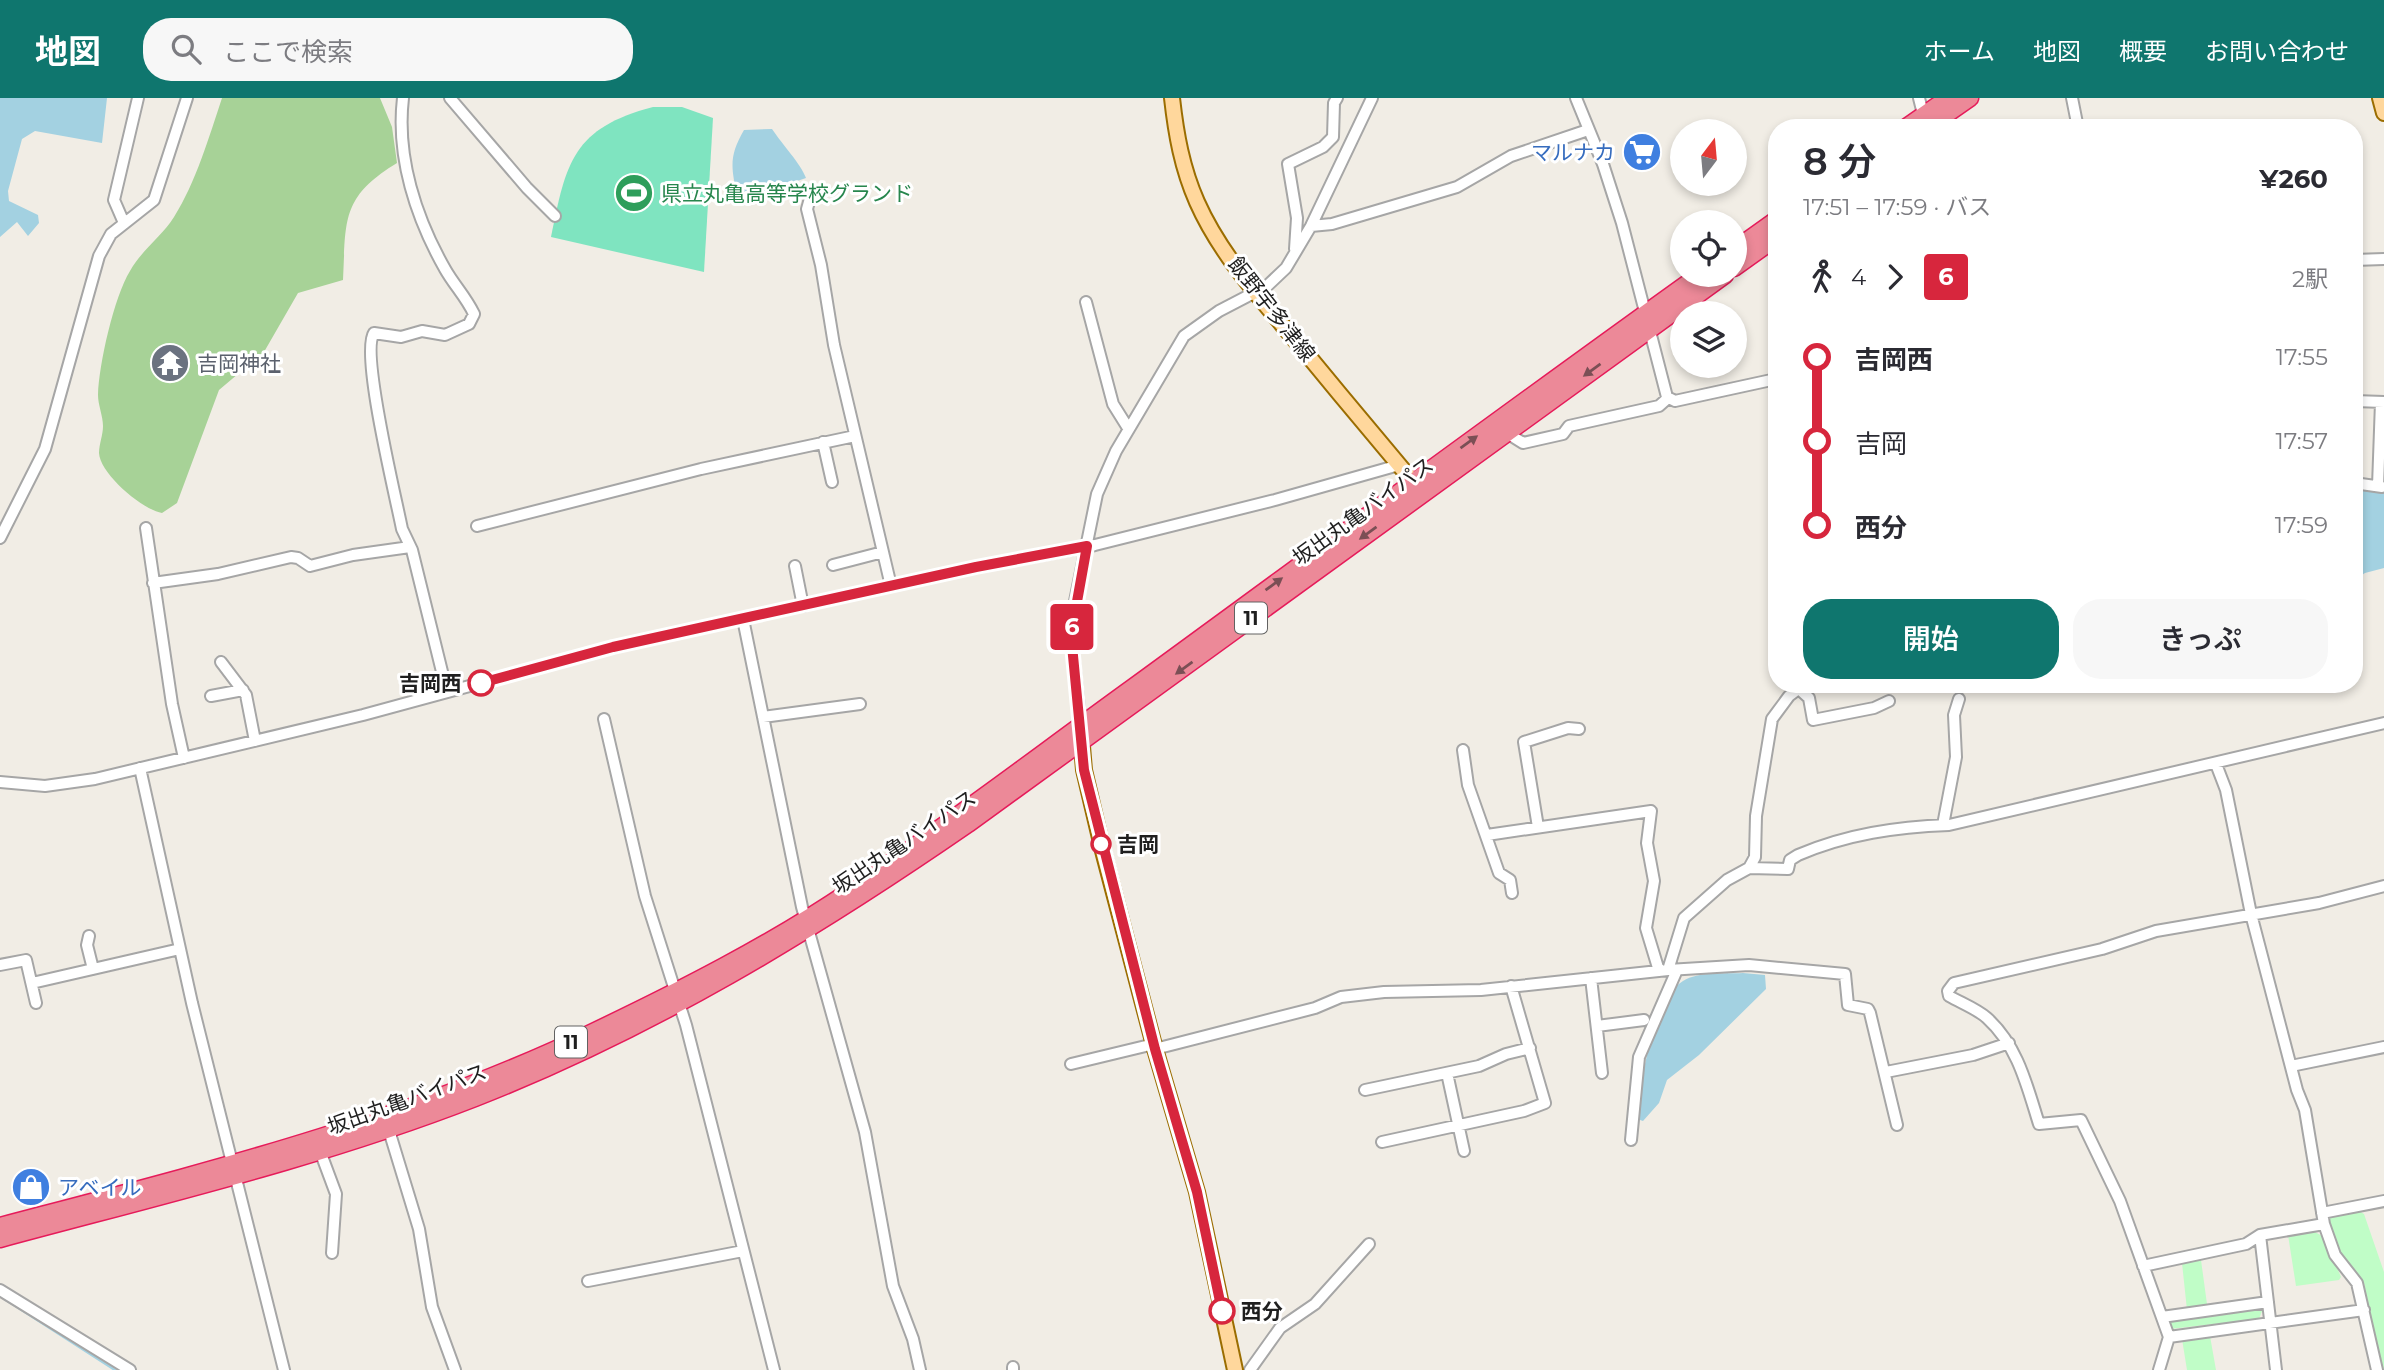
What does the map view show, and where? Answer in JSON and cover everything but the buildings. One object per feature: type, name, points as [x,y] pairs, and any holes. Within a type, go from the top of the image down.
[{"type":"highway","points":[[1929,119],[1948,98]]},
{"type":"highway","points":[[1932,119],[1970,98]]},
{"type":"highway","points":[[1747,241],[1768,226]]},
{"type":"highway","points":[[1747,259],[1768,244]]},
{"type":"highway","name":"坂出丸亀バイパス","points":[[1419,488],[1507,433],[1685,287]]},
{"type":"highway","name":"坂出丸亀バイパス","points":[[0,1239],[235,1170],[389,1118],[511,1070],[677,997],[806,924],[968,824],[1645,322],[1705,287]]},
{"type":"highway","name":"坂出丸亀バイパス","points":[[806,924],[1081,726],[1208,648]]},
{"type":"highway","name":"坂出丸亀バイパス","points":[[0,1226],[320,1151],[389,1118]]},
{"type":"main road","name":"飯野宇多津線","points":[[1172,98],[1176,136],[1197,201],[1223,247],[1419,488]]},
{"type":"main road","points":[[2379,98],[2384,113]]},
{"type":"main road","points":[[1081,726],[1080,743],[1102,851],[1154,1046],[1197,1192],[1236,1370]]},
{"type":"street","points":[[124,223],[114,200],[138,98]]},
{"type":"street","points":[[0,538],[45,449],[99,256],[111,234],[154,200],[187,98]]},
{"type":"street","points":[[403,98],[403,154],[420,219],[434,250],[465,295],[474,314],[469,324],[457,332],[433,335],[422,331],[401,337],[374,333],[369,342],[375,393],[400,515],[411,547],[447,692]]},
{"type":"street","points":[[450,98],[509,169],[555,216]]},
{"type":"street","points":[[1295,252],[1297,218],[1288,164],[1323,147],[1333,137],[1334,103],[1337,98]]},
{"type":"street","points":[[1081,726],[1071,635],[1097,494],[1128,428],[1184,336],[1219,311],[1257,292],[1286,268],[1311,226],[1372,98]]},
{"type":"street","points":[[1576,98],[1622,223],[1663,391],[1668,398],[1675,401],[1768,381]]},
{"type":"street","points":[[1920,98],[1924,119]]},
{"type":"street","points":[[2072,98],[2076,119]]},
{"type":"street","points":[[1311,226],[1332,224],[1457,187],[1511,156],[1588,130]]},
{"type":"street","points":[[812,191],[807,209],[855,436],[891,586]]},
{"type":"street","points":[[2363,260],[2384,259]]},
{"type":"street","points":[[1086,302],[1113,404],[1128,428]]},
{"type":"street","points":[[1507,433],[1523,443],[1563,434],[1569,426],[1659,406],[1668,398]]},
{"type":"street","points":[[2363,401],[2383,402],[2381,487],[2363,485]]},
{"type":"street","points":[[477,526],[701,469],[855,436]]},
{"type":"street","points":[[823,442],[832,482]]},
{"type":"street","points":[[0,782],[45,786],[140,768],[447,692],[613,647],[1087,546],[1275,500],[1399,465]]},
{"type":"street","points":[[146,528],[184,758]]},
{"type":"street","points":[[153,583],[218,574],[291,557],[310,566],[353,555],[411,547]]},
{"type":"street","points":[[834,565],[883,552]]},
{"type":"street","points":[[795,566],[803,606]]},
{"type":"street","points":[[743,620],[806,924],[865,1132],[893,1286],[913,1339],[920,1370]]},
{"type":"street","points":[[221,662],[243,690],[252,717],[255,740]]},
{"type":"street","points":[[211,696],[243,690]]},
{"type":"street","points":[[1749,867],[1757,848],[1756,816],[1772,719],[1782,704],[1795,693]]},
{"type":"street","points":[[1806,693],[1812,720],[1874,708],[1889,701]]},
{"type":"street","points":[[1943,825],[1956,757],[1954,715],[1959,699]]},
{"type":"street","points":[[763,717],[860,704]]},
{"type":"street","points":[[604,719],[645,895],[677,997],[774,1370]]},
{"type":"street","points":[[1630,1140],[1639,1057],[1684,918],[1727,880],[1749,867],[1788,869],[1790,860],[1821,845],[1894,827],[1943,825],[2384,723]]},
{"type":"street","points":[[1538,827],[1524,742],[1569,728],[1579,729]]},
{"type":"street","points":[[1463,750],[1468,785],[1488,835],[1499,873],[1510,880],[1513,893]]},
{"type":"street","points":[[2216,764],[2226,790],[2251,914],[2305,1110],[2323,1218],[2335,1255],[2357,1283],[2377,1370]]},
{"type":"street","points":[[140,768],[180,949],[284,1370]]},
{"type":"street","points":[[1488,835],[1651,811],[1647,843],[1654,881],[1646,928],[1668,970]]},
{"type":"street","points":[[2159,1370],[2169,1337],[2120,1200],[2081,1120],[2039,1124],[2023,1071],[2009,1043],[1986,1017],[1949,996],[1950,986],[2018,966],[2102,949],[2156,932],[2319,903],[2384,887]]},
{"type":"street","points":[[89,936],[87,945],[93,970]]},
{"type":"street","points":[[32,984],[180,949]]},
{"type":"street","points":[[0,965],[26,960],[36,1003]]},
{"type":"street","points":[[1071,1064],[1315,1008],[1341,997],[1384,992],[1511,986],[1668,970],[1749,965],[1845,974],[1848,1005],[1868,1009],[1870,1013],[1896,1125]]},
{"type":"street","points":[[1591,978],[1602,1073]]},
{"type":"street","points":[[1382,1142],[1524,1111],[1545,1102],[1511,986]]},
{"type":"street","points":[[1597,1026],[1644,1020]]},
{"type":"street","points":[[1885,1072],[1973,1055],[2009,1043]]},
{"type":"street","points":[[2291,1066],[2384,1047]]},
{"type":"street","points":[[1365,1090],[1479,1066],[1506,1054],[1530,1048]]},
{"type":"street","points":[[1447,1073],[1464,1151]]},
{"type":"street","points":[[389,1118],[391,1137],[419,1229],[432,1307],[455,1370]]},
{"type":"street","points":[[320,1151],[336,1194],[331,1253]]},
{"type":"street","points":[[2143,1266],[2246,1244],[2260,1235],[2384,1201]]},
{"type":"street","points":[[2260,1235],[2276,1370]]},
{"type":"street","points":[[1250,1370],[1280,1328],[1315,1304],[1369,1244]]},
{"type":"street","points":[[589,1281],[743,1251]]},
{"type":"street","points":[[0,1290],[130,1370]]},
{"type":"street","points":[[2162,1317],[2268,1302]]},
{"type":"street","points":[[2169,1337],[2364,1310]]},
{"type":"green space","points":[[222,98],[380,98],[392,127],[397,163],[365,187],[350,212],[343,280],[298,293],[264,352],[219,390],[177,503],[162,513],[144,505],[124,490],[101,461],[99,453],[103,426],[98,395],[101,366],[108,331],[124,283],[135,264],[169,224],[182,203]]},
{"type":"green space","name":"県立丸亀高等学校グランド","points":[[653,107],[682,107],[713,118],[704,272],[551,237],[562,188],[578,152],[605,126]]},
{"type":"green space","points":[[2359,1211],[2364,1214],[2384,1272],[2384,1370],[2381,1370],[2364,1283],[2344,1261],[2328,1223],[2331,1216]]},
{"type":"green space","points":[[2315,1232],[2324,1237],[2341,1277],[2339,1280],[2296,1286],[2288,1235]]},
{"type":"green space","points":[[2198,1257],[2201,1260],[2207,1304],[2205,1308],[2187,1310],[2182,1263]]},
{"type":"green space","points":[[2257,1307],[2262,1311],[2259,1319],[2170,1329],[2169,1321]]},
{"type":"green space","points":[[2210,1336],[2216,1370],[2187,1370],[2182,1339]]},
{"type":"water","points":[[0,98],[107,98],[102,143],[35,131],[22,139],[8,191],[9,201],[38,215],[39,223],[28,236],[17,222],[0,237]]},
{"type":"water","points":[[772,129],[806,178],[762,193],[737,195],[733,162],[739,139],[744,130]]},
{"type":"water","points":[[2363,490],[2384,492],[2384,568],[2363,574]]},
{"type":"water","points":[[1743,973],[1765,975],[1766,989],[1699,1055],[1667,1080],[1659,1103],[1643,1121],[1637,1119],[1650,1044],[1664,1005],[1673,990],[1683,981],[1696,976]]},
{"type":"waterway","points":[[0,1296],[115,1370]]},
{"type":"bus line","name":"6","points":[[481,683],[613,647],[976,567],[1087,546],[1073,611],[1071,635],[1084,770],[1102,851],[1155,1049],[1197,1192],[1222,1311]]},
{"type":"place","name":"マルナカ","points":[[1642,152]]},
{"type":"place","name":"県立丸亀高等学校グランド","points":[[634,193]]},
{"type":"place","name":"吉岡神社","points":[[170,363]]},
{"type":"place","name":"吉岡西","points":[[481,683]]},
{"type":"place","name":"吉岡","points":[[1101,844]]},
{"type":"place","name":"アベイル","points":[[31,1187]]},
{"type":"place","name":"西分","points":[[1222,1311]]}]
